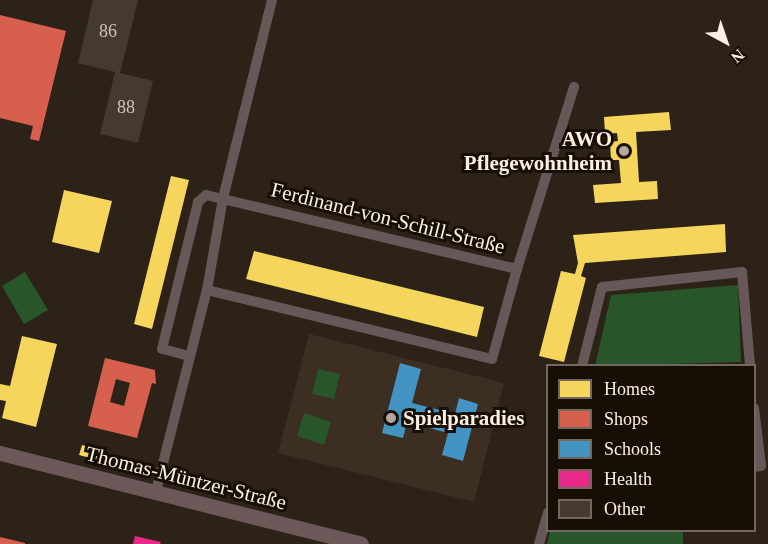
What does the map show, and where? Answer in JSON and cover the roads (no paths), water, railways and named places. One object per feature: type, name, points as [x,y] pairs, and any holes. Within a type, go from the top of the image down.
[{"type":"street","points":[[156,491],[207,290],[223,198],[272,0]]},
{"type":"street","points":[[517,269],[574,87]]},
{"type":"street","name":"Ferdinand-von-Schill-Straße","points":[[189,356],[162,349],[198,202],[206,195],[517,269],[492,359],[207,290]]},
{"type":"street","points":[[582,364],[602,286],[742,272],[750,364]]},
{"type":"street","points":[[756,437],[758,466]]},
{"type":"street","name":"Thomas-Müntzer-Straße","points":[[0,453],[361,544]]},
{"type":"street","points":[[538,544],[546,518]]},
{"type":"place","name":"AWO Pflegewohnheim","points":[[624,151]]},
{"type":"place","name":"Spielparadies","points":[[391,418]]}]
